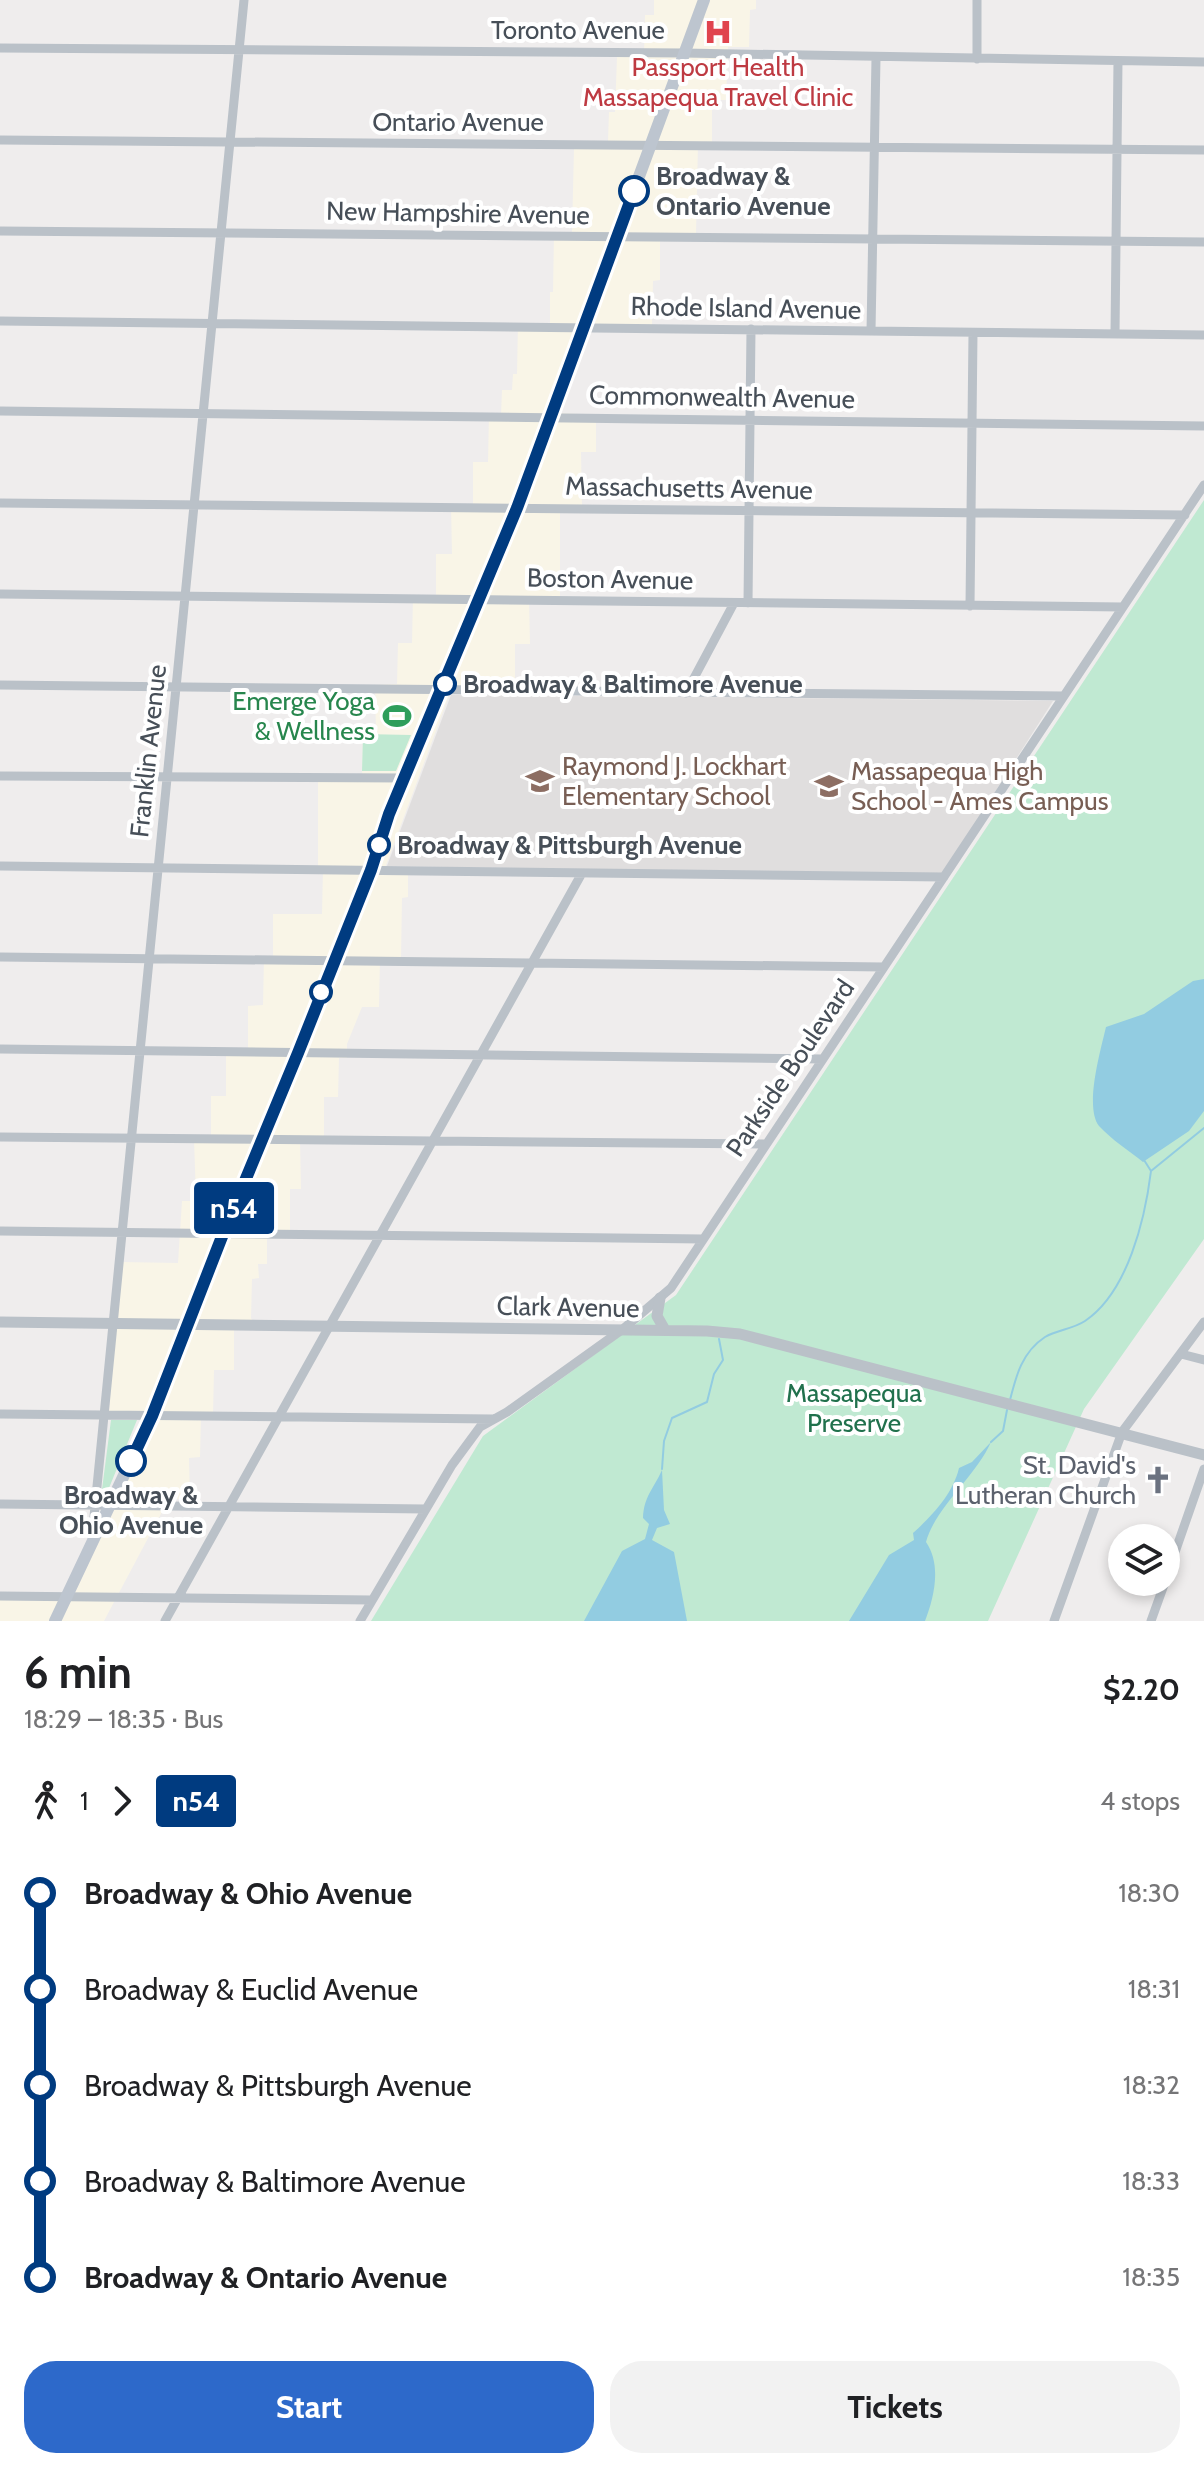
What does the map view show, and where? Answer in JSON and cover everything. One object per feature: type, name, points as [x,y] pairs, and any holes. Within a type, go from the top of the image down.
[{"type":"main road","points":[[55,1621],[152,1416],[371,870],[404,778],[517,508],[704,0]]},
{"type":"street","name":"Franklin Avenue","points":[[90,1549],[244,0]]},
{"type":"street","points":[[977,0],[977,59]]},
{"type":"street","name":"Toronto Avenue","points":[[0,48],[684,53],[1204,62]]},
{"type":"street","points":[[871,331],[876,58]]},
{"type":"street","points":[[1115,334],[1118,61]]},
{"type":"street","name":"Ontario Avenue","points":[[0,140],[1204,150]]},
{"type":"street","name":"New Hampshire Avenue","points":[[0,231],[1204,242]]},
{"type":"street","name":"Rhode Island Avenue","points":[[0,321],[1204,335]]},
{"type":"street","points":[[748,603],[751,329]]},
{"type":"street","points":[[970,606],[973,333]]},
{"type":"street","name":"Commonwealth Avenue","points":[[0,411],[1204,426]]},
{"type":"street","name":"Parkside Boulevard","points":[[360,1621],[426,1509],[480,1427],[496,1419],[623,1329],[671,1288],[1204,485]]},
{"type":"street","name":"Massachusetts Avenue","points":[[0,503],[1185,515]]},
{"type":"street","name":"Boston Avenue","points":[[0,594],[1123,607]]},
{"type":"street","points":[[686,693],[734,603]]},
{"type":"street","points":[[0,685],[1063,696]]},
{"type":"street","points":[[0,776],[404,778]]},
{"type":"street","points":[[0,866],[944,877]]},
{"type":"street","points":[[165,1621],[582,873]]},
{"type":"street","points":[[0,957],[884,967]]},
{"type":"street","points":[[0,1049],[823,1059]]},
{"type":"street","points":[[0,1137],[766,1144]]},
{"type":"street","points":[[0,1231],[703,1239]]},
{"type":"street","points":[[660,1298],[657,1316],[665,1330]]},
{"type":"street","name":"Clark Avenue","points":[[0,1322],[707,1331],[770,1340],[1204,1455]]},
{"type":"street","points":[[1054,1621],[1122,1432],[1204,1322]]},
{"type":"street","points":[[1181,1354],[1204,1360]]},
{"type":"street","points":[[0,1414],[496,1419]]},
{"type":"street","points":[[1180,1537],[1204,1469]]},
{"type":"street","points":[[0,1504],[426,1509]]},
{"type":"street","points":[[0,1596],[372,1600]]},
{"type":"street","points":[[1151,1621],[1160,1596]]},
{"type":"shaded area","points":[[654,0],[756,0],[756,9],[750,10],[749,47],[728,47],[726,100],[712,100],[712,144],[698,144],[696,233],[660,233],[660,280],[653,281],[652,325],[592,324],[559,413],[596,415],[596,452],[581,452],[582,506],[560,507],[560,599],[529,598],[530,644],[515,644],[515,688],[450,693],[385,868],[408,869],[408,897],[402,898],[401,959],[380,959],[379,1007],[362,1007],[347,1044],[347,1058],[339,1058],[338,1097],[324,1097],[324,1136],[300,1140],[301,1189],[290,1189],[290,1231],[267,1231],[267,1264],[258,1264],[259,1278],[252,1279],[251,1318],[254,1323],[234,1323],[234,1370],[214,1370],[213,1415],[201,1415],[200,1457],[189,1458],[190,1499],[163,1499],[163,1510],[104,1621],[0,1621],[0,1600],[71,1601],[158,1414],[109,1412],[120,1262],[178,1263],[182,1201],[196,1197],[194,1140],[211,1140],[211,1096],[226,1096],[226,1056],[248,1055],[248,1006],[263,1005],[264,957],[273,956],[273,914],[322,914],[323,868],[318,868],[318,776],[362,776],[363,734],[376,734],[375,685],[397,684],[398,643],[412,643],[413,596],[436,596],[436,554],[452,554],[451,505],[473,505],[473,462],[488,462],[489,415],[501,415],[502,390],[512,390],[513,374],[517,374],[518,323],[550,323],[554,233],[572,232],[574,148],[608,141],[609,112],[615,112],[617,57],[644,56],[645,15],[654,15]]},
{"type":"shaded area","points":[[451,695],[1053,701],[942,875],[387,866]]},
{"type":"green space","name":"Massapequa Preserve","points":[[1204,500],[1204,1239],[1084,1409],[988,1621],[371,1621],[483,1436],[676,1295]]},
{"type":"green space","points":[[363,734],[411,735],[396,771],[362,771]]},
{"type":"green space","points":[[111,1420],[137,1420],[104,1500],[101,1497]]},
{"type":"water","points":[[1204,979],[1204,1111],[1189,1131],[1143,1162],[1104,1131],[1095,1117],[1093,1092],[1106,1027],[1144,1014],[1193,981]]},
{"type":"water","points":[[991,1442],[938,1517],[926,1542],[935,1571],[925,1621],[849,1621],[889,1555],[914,1540],[913,1533],[947,1496],[959,1468],[972,1462]]},
{"type":"water","points":[[662,1470],[664,1510],[670,1524],[657,1528],[652,1540],[674,1552],[687,1621],[584,1621],[622,1551],[645,1539],[649,1524],[643,1518],[645,1504]]},
{"type":"waterway","points":[[1010,1400],[1025,1357],[1037,1343],[1085,1321],[1113,1292],[1139,1232],[1151,1171],[1204,1128]]},
{"type":"waterway","points":[[1144,1160],[1151,1171]]},
{"type":"waterway","points":[[662,1469],[664,1441],[672,1418],[707,1402],[714,1374],[723,1360],[719,1339]]},
{"type":"waterway","points":[[991,1442],[1003,1431],[1007,1410]]},
{"type":"bus line","name":"n54","points":[[131,1461],[152,1416],[371,870],[389,814],[517,508],[634,191]]},
{"type":"place","name":"Passport Health Massapequa Travel Clinic","points":[[718,32]]},
{"type":"place","name":"Broadway & Ontario Avenue","points":[[634,191]]},
{"type":"place","name":"Broadway & Baltimore Avenue","points":[[445,684]]},
{"type":"place","name":"Emerge Yoga & Wellness","points":[[397,716]]},
{"type":"place","name":"Raymond J. Lockhart Elementary School","points":[[540,781]]},
{"type":"place","name":"Massapequa High School - Ames Campus","points":[[829,786]]},
{"type":"place","name":"Broadway & Pittsburgh Avenue","points":[[379,845]]},
{"type":"place","name":"Broadway & Ohio Avenue","points":[[131,1461]]},
{"type":"place","name":"St. David's Lutheran Church","points":[[1158,1480]]}]
